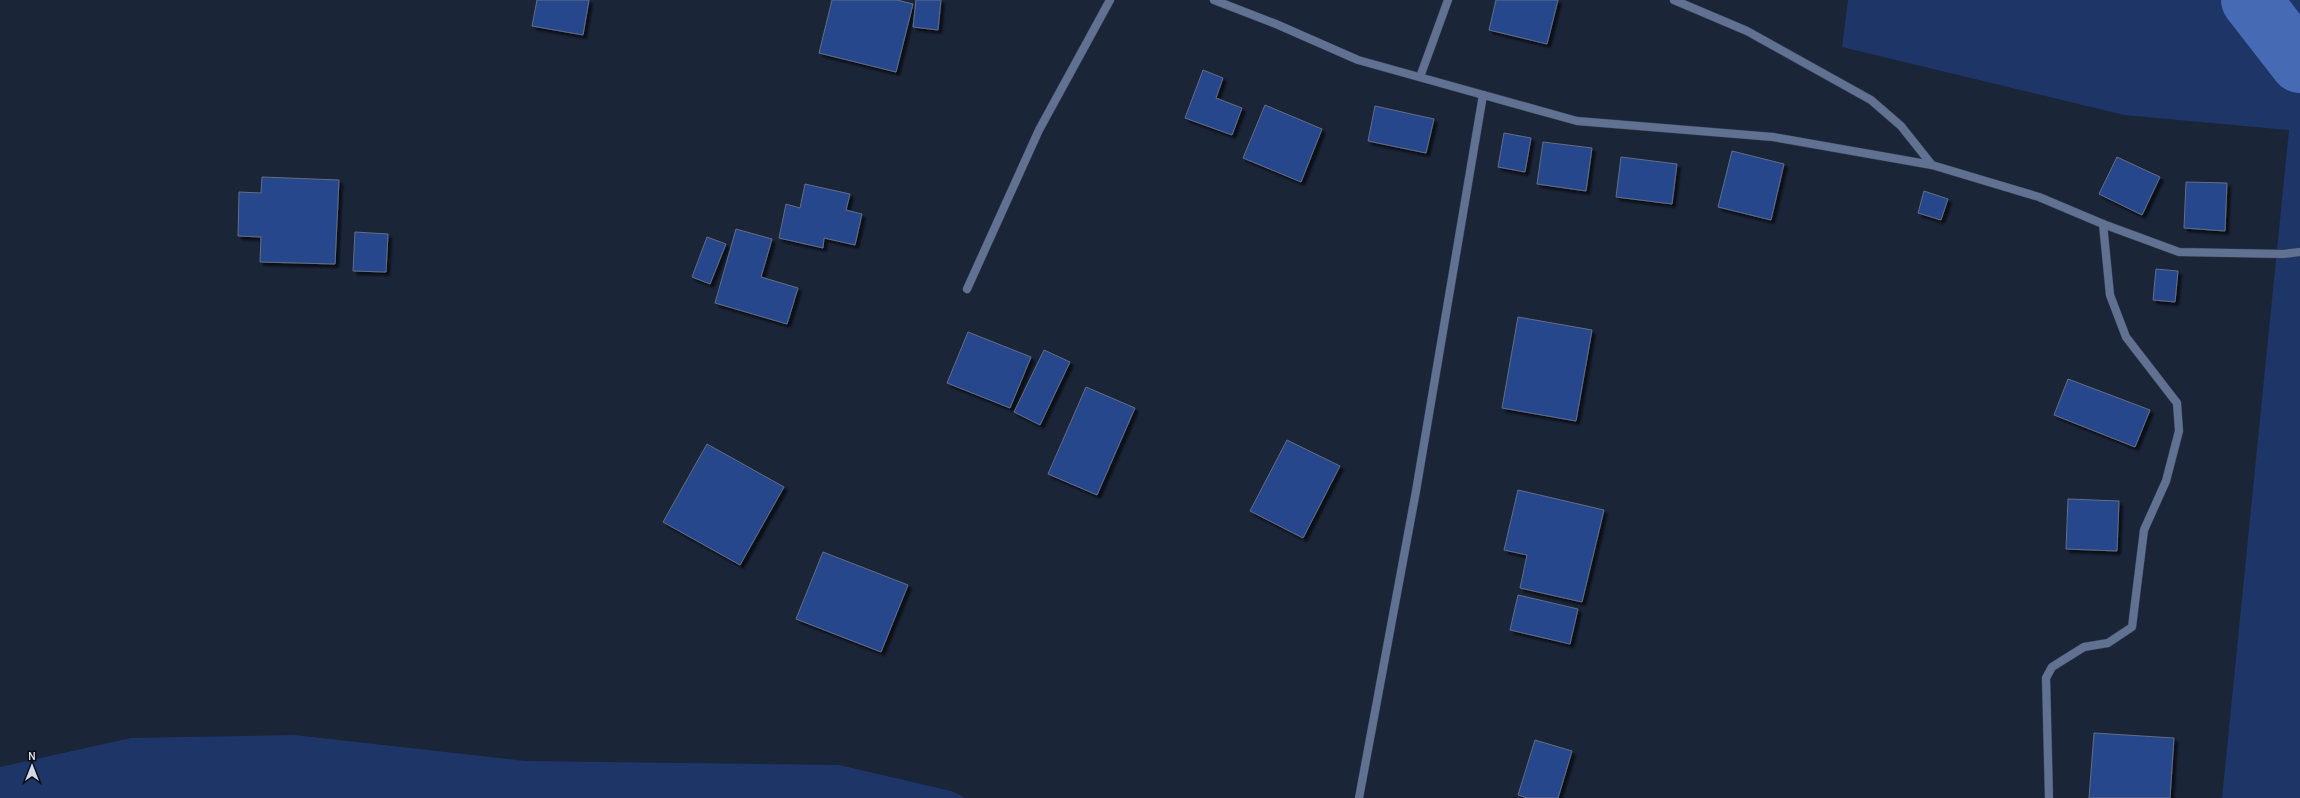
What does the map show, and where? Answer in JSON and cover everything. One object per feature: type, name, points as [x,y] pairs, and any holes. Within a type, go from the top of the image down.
[{"type":"street","points":[[967,289],[1039,130],[1110,0]]},
{"type":"street","points":[[1214,0],[1276,24],[1358,60],[1577,121],[1773,137],[1932,165],[2039,197],[2103,224],[2179,252],[2282,254],[2300,252]]},
{"type":"street","points":[[1420,77],[1448,0]]},
{"type":"street","points":[[1674,0],[1747,31],[1871,100],[1901,126],[1932,165]]},
{"type":"street","points":[[1359,798],[1416,491],[1483,95]]},
{"type":"street","points":[[2050,798],[2046,678],[2052,667],[2084,647],[2108,643],[2132,627],[2144,530],[2166,481],[2179,431],[2176,403],[2126,337],[2110,295],[2103,224]]},
{"type":"shaded area","points":[[1848,0],[2300,0],[2300,798],[2222,798],[2289,130],[2124,115],[1842,47]]},
{"type":"shaded area","points":[[294,735],[525,761],[839,765],[951,791],[966,798],[0,798],[0,767],[131,738]]},
{"type":"building","points":[[537,0],[589,0],[583,35],[532,26]]},
{"type":"building","points":[[832,0],[897,0],[913,4],[896,72],[819,53]]},
{"type":"building","points":[[916,0],[941,0],[938,30],[913,27]]},
{"type":"building","points":[[1496,0],[1558,0],[1547,44],[1489,30]]},
{"type":"building","points":[[1203,70],[1223,78],[1216,98],[1242,108],[1232,135],[1185,118]]},
{"type":"building","points":[[1265,105],[1322,129],[1301,182],[1243,158]]},
{"type":"building","points":[[1375,106],[1434,119],[1426,153],[1368,141]]},
{"type":"building","points":[[1504,133],[1531,138],[1525,172],[1498,167]]},
{"type":"building","points":[[1543,142],[1592,148],[1586,191],[1537,184]]},
{"type":"building","points":[[1732,151],[1784,164],[1771,220],[1718,207]]},
{"type":"building","points":[[1621,157],[1677,164],[1672,204],[1616,197]]},
{"type":"building","points":[[2117,157],[2160,177],[2142,215],[2099,194]]},
{"type":"building","points":[[262,177],[339,180],[335,264],[260,262],[261,237],[238,236],[239,192],[261,193]]},
{"type":"building","points":[[2186,182],[2227,183],[2225,231],[2184,228]]},
{"type":"building","points":[[805,184],[850,194],[846,210],[862,214],[855,245],[824,238],[823,248],[779,238],[786,204],[800,208]]},
{"type":"building","points":[[1924,191],[1948,199],[1941,220],[1918,213]]},
{"type":"building","points":[[736,229],[772,239],[761,277],[798,288],[787,324],[715,303]]},
{"type":"building","points":[[355,232],[388,234],[386,272],[353,271]]},
{"type":"building","points":[[707,237],[726,244],[710,284],[692,277]]},
{"type":"building","points":[[2156,269],[2178,271],[2175,302],[2153,300]]},
{"type":"building","points":[[1518,317],[1592,330],[1576,421],[1502,408]]},
{"type":"building","points":[[968,332],[1031,357],[1010,408],[947,383]]},
{"type":"building","points":[[1044,350],[1070,362],[1040,425],[1014,412]]},
{"type":"building","points":[[2068,379],[2150,410],[2135,447],[2054,415]]},
{"type":"building","points":[[1086,387],[1135,408],[1097,495],[1048,474]]},
{"type":"building","points":[[1287,440],[1340,466],[1303,538],[1250,511]]},
{"type":"building","points":[[707,444],[784,487],[740,565],[663,522]]},
{"type":"building","points":[[1518,490],[1604,510],[1582,602],[1520,588],[1527,555],[1504,550]]},
{"type":"building","points":[[2068,499],[2119,501],[2117,551],[2066,549]]},
{"type":"building","points":[[823,552],[908,585],[881,652],[796,619]]},
{"type":"building","points":[[1518,595],[1578,609],[1570,644],[1510,630]]},
{"type":"building","points":[[2094,733],[2174,738],[2170,798],[2089,798]]},
{"type":"building","points":[[1535,740],[1572,751],[1558,798],[1527,798],[1518,795]]},
{"type":"waterway","points":[[2251,0],[2300,63]]}]
